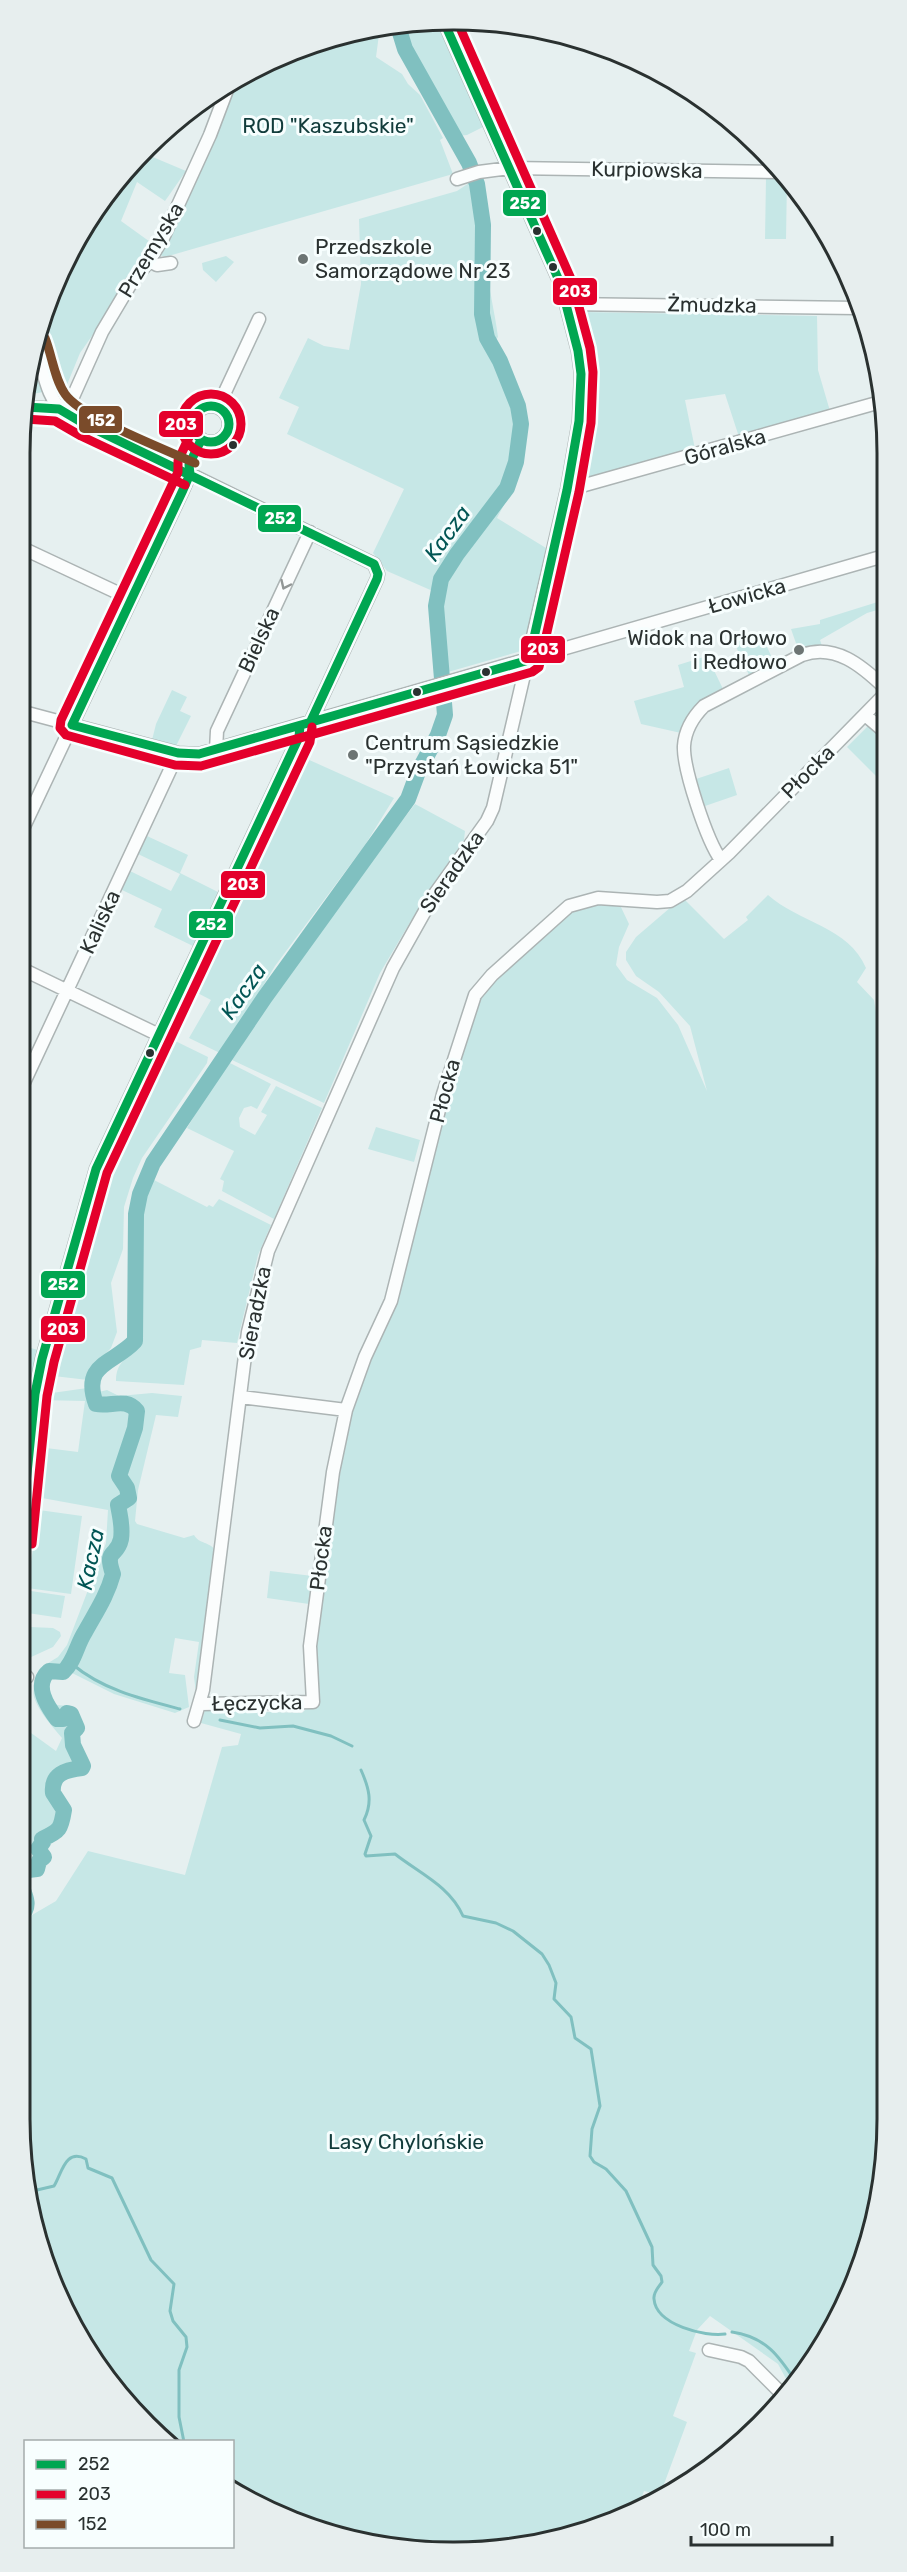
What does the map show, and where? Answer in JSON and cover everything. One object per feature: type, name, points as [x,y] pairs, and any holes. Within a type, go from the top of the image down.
[{"type":"street","name":"Sieradzka","points":[[194,1721],[201,1704],[252,1309],[272,1242],[393,968],[434,895],[487,821],[493,808],[567,490],[579,421],[582,374],[567,304],[554,267],[448,30]]},
{"type":"street","name":"Przemyska","points":[[60,409],[72,399],[102,332],[130,285],[149,261],[179,205],[224,97]]},
{"type":"street","name":"Kurpiowska","points":[[468,176],[510,168],[770,172]]},
{"type":"street","points":[[149,261],[157,265],[171,263]]},
{"type":"street","name":"Żmudzka","points":[[567,304],[852,308]]},
{"type":"street","points":[[218,407],[258,319]]},
{"type":"street","points":[[40,362],[49,390],[60,409]]},
{"type":"street","name":"Góralska","points":[[567,490],[874,404]]},
{"type":"street","points":[[207,406],[218,407],[228,417],[227,433],[216,442],[201,440],[193,427],[196,413],[207,406]]},
{"type":"street","points":[[30,1444],[35,1394],[42,1359],[96,1169],[299,737],[377,579],[377,570],[370,561],[86,425],[60,409],[33,407]]},
{"type":"street","points":[[30,814],[190,474],[189,465],[201,440]]},
{"type":"street","name":"Bielska","points":[[216,750],[217,732],[310,532]]},
{"type":"street","points":[[30,552],[130,599]]},
{"type":"street","name":"Łowicka","points":[[30,714],[178,753],[199,754],[877,558]]},
{"type":"street","points":[[721,860],[710,842],[685,760],[686,735],[695,715],[704,706],[802,655],[818,651],[830,652],[854,662],[877,681]]},
{"type":"street","name":"Płocka","points":[[313,1702],[310,1646],[333,1472],[345,1410],[365,1357],[391,1301],[443,1094],[476,995],[492,975],[569,906],[582,900],[597,898],[670,901],[687,891],[721,860],[877,702]]},
{"type":"street","points":[[865,715],[877,725]]},
{"type":"street","name":"Kaliska","points":[[30,1070],[178,753]]},
{"type":"street","points":[[30,973],[159,1035]]},
{"type":"street","points":[[30,1394],[35,1394]]},
{"type":"street","points":[[241,1397],[345,1410]]},
{"type":"street","name":"Łęczycka","points":[[201,1704],[313,1702]]},
{"type":"street","points":[[709,2350],[749,2361],[778,2390]]},
{"type":"green space","points":[[440,31],[483,127],[467,135],[458,136],[403,33]]},
{"type":"green space","name":"ROD \"Kaszubskie\"","points":[[379,37],[376,57],[402,74],[408,84],[420,95],[443,138],[440,140],[453,174],[165,257],[160,255],[198,176],[231,93],[266,74],[317,52]]},
{"type":"green space","points":[[152,157],[186,171],[165,201],[137,182],[121,221],[153,244],[98,333],[94,333],[80,353],[64,392],[66,394],[61,397],[45,339],[52,317],[74,266],[101,218],[135,174]]},
{"type":"green space","points":[[766,178],[775,178],[787,193],[786,239],[765,239]]},
{"type":"green space","points":[[469,183],[473,200],[479,273],[487,267],[498,337],[496,340],[518,388],[526,418],[521,462],[497,518],[546,548],[526,644],[521,651],[434,676],[432,606],[435,592],[387,571],[373,553],[404,489],[287,434],[299,407],[279,398],[308,338],[324,346],[349,350],[361,284],[359,219],[457,191]]},
{"type":"green space","points":[[226,256],[234,262],[216,282],[203,270],[202,263]]},
{"type":"green space","points":[[578,312],[817,316],[818,370],[830,411],[739,437],[725,394],[685,400],[695,449],[579,482],[592,373]]},
{"type":"green space","points":[[37,379],[43,392],[35,394]]},
{"type":"green space","points":[[877,602],[877,610],[867,613],[820,640],[822,646],[798,649],[791,629],[820,624],[820,620]]},
{"type":"green space","points":[[760,632],[774,662],[749,675],[733,640]]},
{"type":"green space","points":[[707,656],[723,689],[692,711],[681,733],[641,724],[634,701],[684,687],[678,665]]},
{"type":"green space","points":[[172,690],[187,697],[180,711],[191,716],[176,746],[152,740],[156,724]]},
{"type":"green space","points":[[869,725],[877,732],[877,777],[847,747]]},
{"type":"green space","points":[[296,754],[394,798],[365,845],[275,966],[222,1054],[189,1038],[211,1000],[186,987]]},
{"type":"green space","points":[[729,768],[737,795],[705,806],[696,779]]},
{"type":"green space","points":[[415,804],[465,831],[464,840],[428,892],[380,973],[324,1103],[232,1060],[243,1044],[241,1038],[247,1029],[253,1026],[285,974]]},
{"type":"green space","points":[[147,836],[188,855],[180,873],[220,893],[195,947],[154,927],[162,909],[122,890],[130,871],[171,891],[180,874],[138,854]]},
{"type":"green space","name":"Lasy Chylońskie","points":[[768,895],[848,943],[866,968],[857,982],[874,1000],[877,1018],[875,1256],[877,1293],[877,2118],[873,2174],[863,2228],[845,2281],[833,2306],[806,2354],[786,2379],[778,2364],[710,2316],[697,2330],[689,2351],[696,2353],[673,2416],[687,2422],[663,2486],[651,2493],[644,2491],[641,2498],[590,2520],[536,2534],[509,2538],[454,2542],[426,2541],[344,2528],[291,2510],[234,2480],[234,2440],[178,2440],[174,2437],[135,2398],[101,2354],[74,2306],[52,2255],[38,2201],[34,2174],[30,2118],[30,1916],[56,1901],[88,1851],[185,1875],[222,1747],[238,1745],[241,1734],[201,1723],[205,1710],[302,1713],[313,1702],[314,1649],[350,1413],[478,996],[563,914],[582,904],[619,903],[629,924],[619,947],[616,965],[627,980],[657,998],[678,1025],[707,1091],[690,1026],[659,992],[636,976],[626,960],[626,952],[636,937],[671,907],[685,900],[724,939],[748,920],[746,917]]},
{"type":"green space","points":[[163,1035],[208,1057],[207,1063],[142,1158],[133,1178],[124,1207],[123,1249],[111,1283],[117,1332],[111,1348],[92,1368],[88,1380],[45,1375],[104,1163]]},
{"type":"green space","points":[[230,1063],[271,1084],[257,1109],[251,1106],[244,1108],[239,1118],[240,1127],[255,1135],[267,1115],[261,1112],[276,1086],[322,1108],[274,1219],[222,1191],[224,1181],[220,1179],[234,1151],[187,1128],[218,1077]]},
{"type":"green space","points":[[376,1127],[420,1140],[414,1162],[368,1149]]},
{"type":"green space","points":[[152,1179],[207,1207],[209,1205],[213,1207],[219,1199],[271,1225],[258,1255],[237,1343],[202,1340],[201,1347],[190,1350],[184,1385],[116,1381],[119,1367],[133,1351],[140,1336],[138,1284],[142,1224]]},
{"type":"green space","points":[[30,1348],[38,1350],[30,1379]]},
{"type":"green space","points":[[87,1388],[86,1397],[98,1397],[99,1392],[107,1390],[119,1396],[152,1393],[182,1396],[178,1417],[156,1415],[138,1490],[135,1521],[137,1524],[184,1538],[194,1535],[216,1551],[197,1701],[194,1677],[199,1642],[175,1638],[169,1673],[185,1675],[189,1707],[175,1713],[114,1694],[72,1673],[52,1677],[46,1691],[57,1705],[69,1706],[76,1713],[78,1742],[86,1768],[83,1771],[59,1775],[53,1793],[61,1809],[53,1831],[46,1832],[37,1845],[32,1867],[30,1867],[30,1732],[56,1751],[62,1738],[39,1708],[34,1697],[34,1686],[40,1668],[58,1657],[67,1645],[106,1543],[108,1510],[31,1496],[38,1447],[78,1452],[85,1401],[40,1400],[45,1394]]},
{"type":"green space","points":[[39,1510],[82,1516],[71,1594],[30,1588],[30,1568]]},
{"type":"green space","points":[[270,1571],[313,1576],[309,1604],[267,1598]]},
{"type":"green space","points":[[30,1591],[65,1596],[61,1618],[30,1613]]},
{"type":"green space","points":[[30,1627],[53,1628],[60,1632],[61,1636],[53,1647],[30,1658]]},
{"type":"waterway","name":"Kacza","points":[[30,1870],[37,1869],[39,1861],[44,1857],[38,1849],[43,1842],[42,1839],[53,1834],[60,1825],[64,1810],[53,1793],[54,1781],[60,1774],[83,1766],[73,1745],[72,1733],[77,1728],[71,1714],[67,1713],[63,1719],[57,1719],[43,1695],[42,1683],[49,1671],[63,1672],[70,1663],[108,1590],[113,1574],[110,1560],[121,1539],[118,1505],[129,1498],[127,1488],[119,1476],[135,1428],[137,1411],[123,1403],[96,1404],[93,1380],[96,1372],[102,1366],[135,1341],[136,1214],[140,1194],[153,1163],[265,997],[408,799],[445,715],[436,606],[441,579],[507,488],[516,462],[521,424],[518,406],[500,361],[487,338],[482,314],[483,225],[477,184],[469,163],[405,49],[400,34]]},
{"type":"waterway","points":[[72,1664],[96,1681],[110,1687],[180,1709]]},
{"type":"waterway","points":[[220,1720],[260,1728],[293,1726],[331,1736],[352,1746]]},
{"type":"waterway","points":[[361,1770],[369,1795],[364,1820],[371,1836],[366,1856],[395,1854],[442,1888],[463,1916],[496,1923],[513,1931],[542,1954],[556,1983],[554,1999],[571,2017],[575,2038],[591,2049],[600,2106],[592,2129],[590,2156],[594,2162],[606,2169],[626,2191],[652,2247],[653,2265],[661,2276],[662,2282],[654,2296],[657,2308],[663,2316],[683,2327],[694,2331],[725,2334]]},
{"type":"waterway","points":[[36,2189],[54,2186],[69,2159],[79,2156],[86,2159],[88,2168],[112,2178],[151,2260],[174,2284],[170,2311],[173,2321],[186,2337],[187,2347],[179,2370],[179,2417],[184,2440]]},
{"type":"waterway","points":[[732,2332],[763,2343],[791,2374]]},
{"type":"transit line","name":"252","points":[[201,440],[189,465],[190,474],[183,490],[72,725],[178,753],[199,754],[529,660],[567,490],[579,421],[581,374],[578,351],[561,285],[448,30]]},
{"type":"transit line","name":"203","points":[[190,435],[178,461],[178,472],[61,720],[60,728],[66,735],[175,765],[201,766],[532,672],[539,667],[579,492],[591,423],[593,372],[590,348],[572,281],[461,30]]},
{"type":"transit line","name":"152","points":[[45,339],[58,381],[65,394],[74,403],[105,423],[195,463]]},
{"type":"transit line","name":"203","points":[[205,394],[217,394],[228,399],[236,407],[241,424],[239,436],[228,449],[217,454],[205,454],[194,449],[186,441],[181,430],[181,418],[186,407],[194,399],[205,394]]},
{"type":"transit line","name":"252","points":[[211,406],[224,411],[229,424],[224,437],[211,442],[198,437],[193,424],[198,411],[211,406]]},
{"type":"transit line","name":"252","points":[[33,407],[59,409],[86,425],[374,564],[378,574],[377,579],[310,723]]},
{"type":"transit line","name":"203","points":[[32,419],[55,421],[81,436],[185,485]]},
{"type":"transit line","name":"252","points":[[30,1444],[35,1394],[42,1359],[96,1169],[299,737],[300,726]]},
{"type":"transit line","name":"203","points":[[32,1544],[47,1396],[54,1362],[107,1173],[310,742],[312,727]]},
{"type":"place","name":"Przedszkole Samorządowe Nr 23","points":[[303,259]]},
{"type":"place","name":"Widok na Orłowo i Redłowo","points":[[799,650]]},
{"type":"place","name":"Centrum Sąsiedzkie \"Przystań Łowicka 51\"","points":[[353,755]]}]
